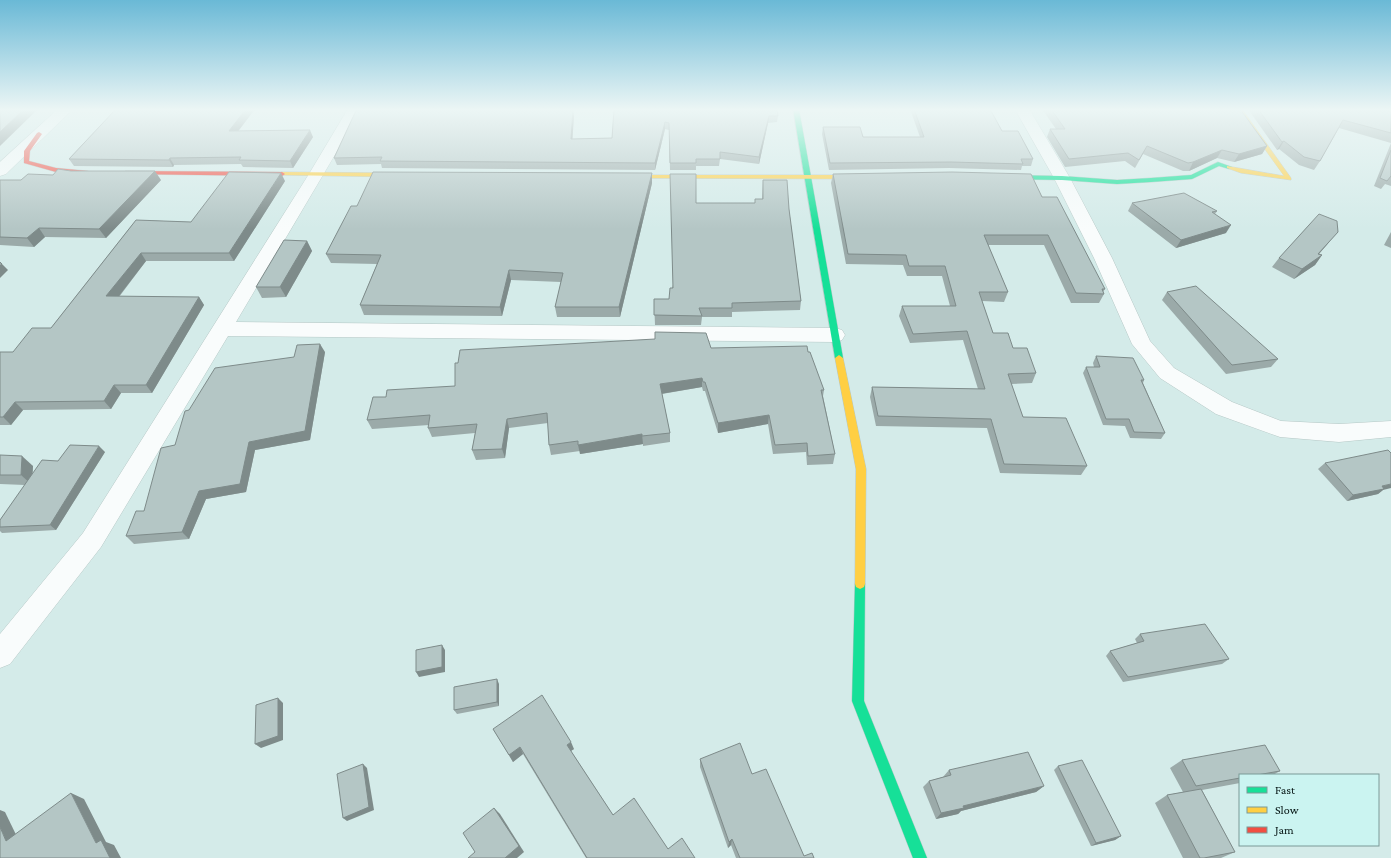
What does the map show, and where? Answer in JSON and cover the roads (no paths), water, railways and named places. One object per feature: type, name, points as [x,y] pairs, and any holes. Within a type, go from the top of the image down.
[{"type":"street","points":[[0,171],[23,149]]},
{"type":"street","points":[[28,149],[26,162],[38,167],[78,173],[100,173]]},
{"type":"street","points":[[0,655],[92,540],[332,149]]},
{"type":"street","points":[[803,149],[834,335],[861,469],[858,701],[920,858]]},
{"type":"street","points":[[1045,149],[1062,178],[1103,258],[1142,344],[1167,373],[1224,408],[1280,428],[1339,433],[1391,429]]},
{"type":"street","points":[[994,176],[1062,178],[1117,182],[1192,176],[1218,164],[1241,171],[1290,179],[1268,149]]},
{"type":"street","points":[[114,173],[411,175]]},
{"type":"street","points":[[614,176],[808,178],[870,176]]},
{"type":"street","points":[[221,329],[834,335]]}]
